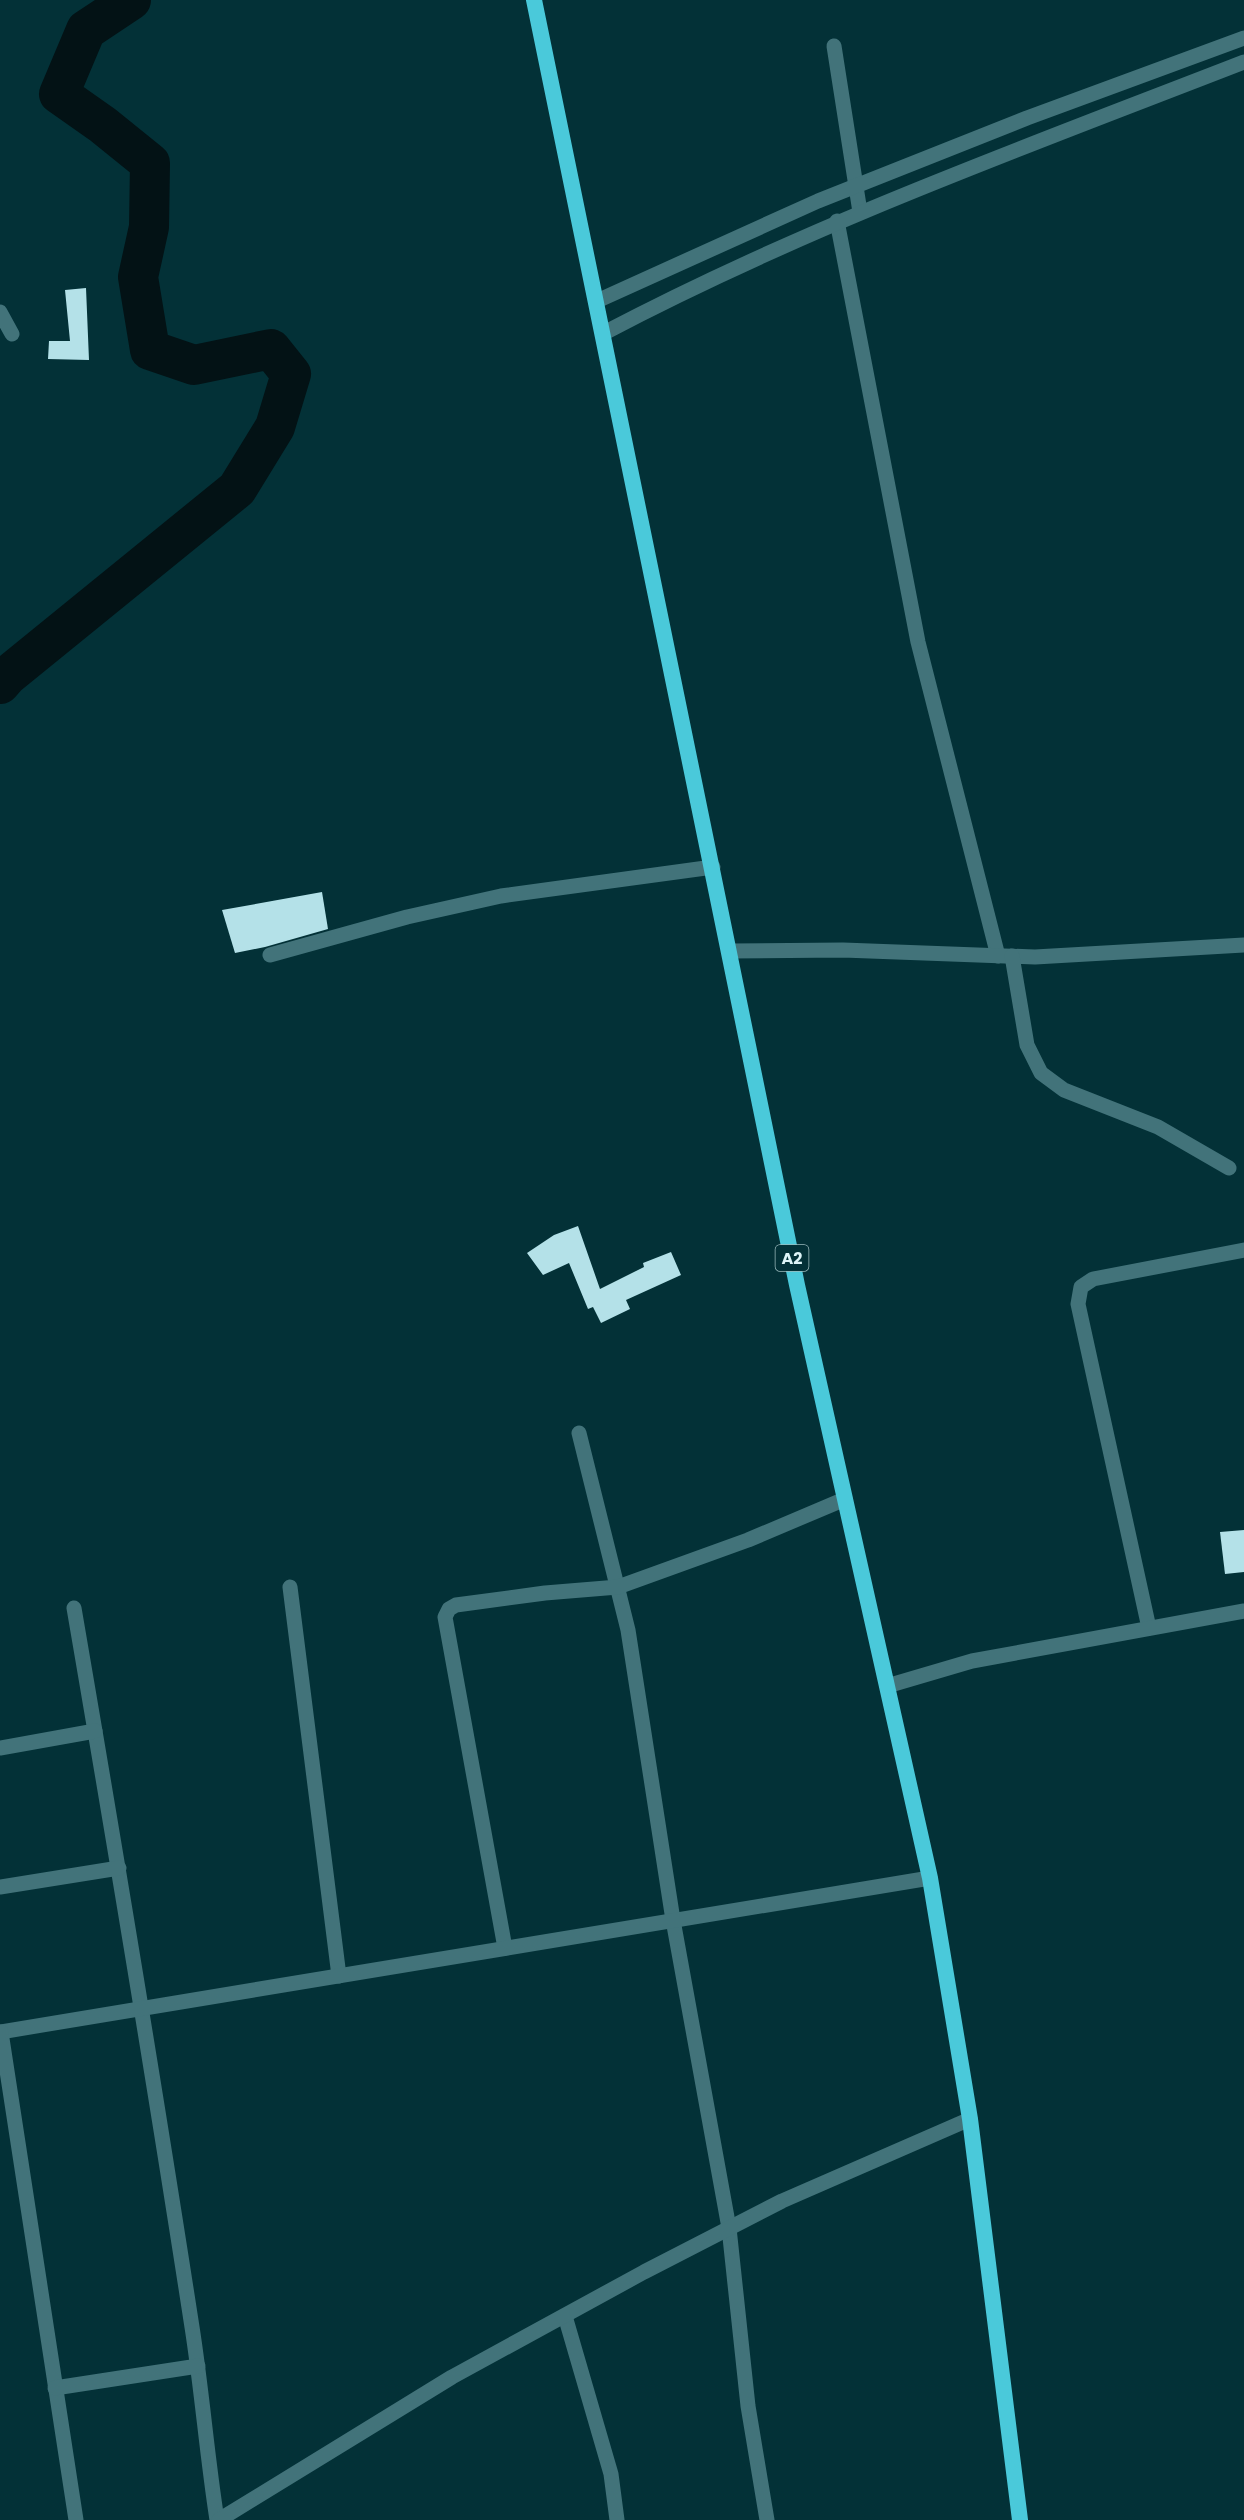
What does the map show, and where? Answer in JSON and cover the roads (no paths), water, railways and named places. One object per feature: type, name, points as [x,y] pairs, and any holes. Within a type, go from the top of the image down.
[{"type":"highway","name":"A2","points":[[534,0],[798,1286],[930,1878],[970,2119],[1020,2520]]},
{"type":"street","points":[[597,301],[857,185],[1244,38]]},
{"type":"street","points":[[834,46],[860,212]]},
{"type":"street","points":[[604,333],[740,264],[837,221],[1244,62]]},
{"type":"street","points":[[1129,81],[1138,103]]},
{"type":"street","points":[[837,221],[918,642],[1027,1044],[1041,1073],[1064,1090],[1158,1127],[1229,1168]]},
{"type":"street","points":[[0,312],[12,334]]},
{"type":"street","points":[[270,955],[407,917],[501,896],[713,867]]},
{"type":"street","points":[[730,951],[843,950],[1057,956],[1244,945]]},
{"type":"street","points":[[1149,1628],[1078,1304],[1081,1287],[1093,1278],[1244,1250]]},
{"type":"street","points":[[579,1433],[628,1630],[673,1920],[729,2228],[748,2406],[767,2520]]},
{"type":"street","points":[[505,1948],[445,1617],[449,1609],[456,1605],[545,1593],[618,1587],[738,1544],[845,1499]]},
{"type":"street","points":[[290,1587],[339,1976]]},
{"type":"street","points":[[74,1608],[142,2008],[198,2366],[208,2461],[218,2520],[453,2377],[729,2228],[812,2188],[970,2119]]},
{"type":"street","points":[[887,1686],[972,1661],[1244,1611]]},
{"type":"street","points":[[0,1748],[95,1731]]},
{"type":"street","points":[[0,1887],[118,1868]]},
{"type":"street","points":[[76,2520],[0,2032],[930,1878]]},
{"type":"street","points":[[566,2316],[611,2474],[617,2520]]},
{"type":"street","points":[[55,2388],[198,2366]]},
{"type":"waterway","points":[[0,684],[237,489],[275,427],[291,374],[271,349],[194,365],[150,350],[138,277],[149,227],[150,163],[103,125],[59,94],[86,30],[131,0]]}]
